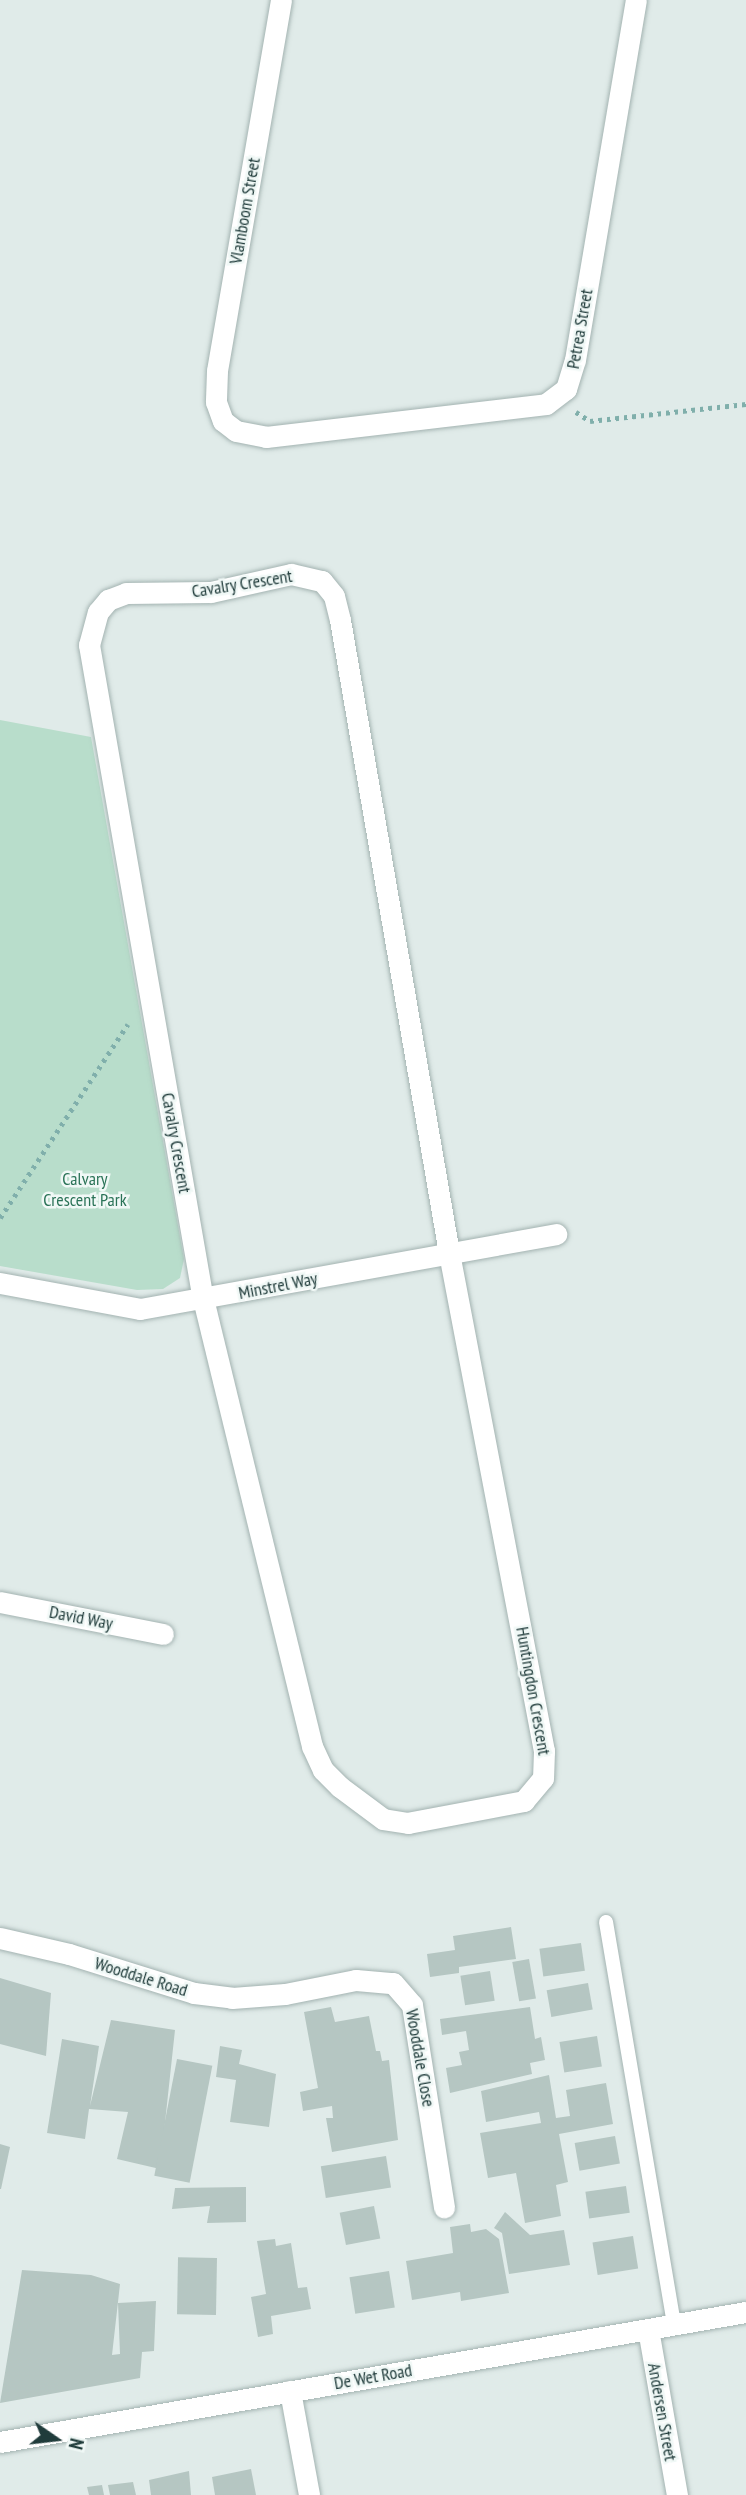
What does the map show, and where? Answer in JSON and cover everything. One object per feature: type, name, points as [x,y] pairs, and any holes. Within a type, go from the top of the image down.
[{"type":"street","name":"Vlamboom Street","points":[[281,0],[217,371],[216,402],[223,421],[249,436],[266,438],[556,399]]},
{"type":"street","name":"Petrea Street","points":[[556,399],[572,376],[636,0]]},
{"type":"street","name":"Cavalry Crescent","points":[[203,1300],[89,645],[90,630],[108,600],[143,589],[211,592],[291,574],[310,575],[334,596],[449,1253]]},
{"type":"street","name":"Minstrel Way","points":[[0,1283],[140,1308],[203,1300],[556,1234]]},
{"type":"street","name":"Huntingdon Crescent","points":[[203,1300],[316,1759],[340,1787],[383,1819],[425,1821],[524,1801],[536,1791],[545,1767],[449,1253]]},
{"type":"street","name":"David Way","points":[[0,1602],[163,1634]]},
{"type":"street","name":"Wooddale Road","points":[[0,1938],[69,1954],[194,1993],[232,1998],[285,1994]]},
{"type":"street","name":"Wooddale Close","points":[[285,1994],[372,1979],[393,1983],[408,1995],[418,2030],[444,2207]]},
{"type":"street","name":"De Wet Road","points":[[0,2442],[746,2312]]},
{"type":"street","name":"Andersen Street","points":[[648,2329],[677,2495]]},
{"type":"street","points":[[290,2391],[309,2495]]},
{"type":"lane","points":[[606,1922],[674,2325]]},
{"type":"path","points":[[556,399],[590,421],[746,404]]},
{"type":"path","points":[[0,1218],[130,1021]]},
{"type":"green space","name":"Calvary Crescent Park","points":[[0,720],[91,737],[184,1259],[180,1278],[163,1289],[137,1290],[0,1266]]},
{"type":"building","points":[[511,1927],[516,1959],[459,1967],[459,1973],[430,1977],[427,1954],[455,1950],[453,1936]]},
{"type":"building","points":[[581,1943],[585,1971],[543,1977],[539,1949]]},
{"type":"building","points":[[529,1959],[536,1998],[519,2001],[512,1962]]},
{"type":"building","points":[[490,1971],[495,2001],[465,2005],[460,1976]]},
{"type":"building","points":[[0,1978],[51,1993],[46,2056],[0,2044]]},
{"type":"building","points":[[588,1983],[593,2010],[551,2017],[547,1990]]},
{"type":"building","points":[[331,2007],[335,2022],[369,2016],[376,2051],[380,2051],[382,2061],[389,2060],[398,2140],[332,2152],[326,2118],[333,2118],[332,2106],[303,2111],[300,2092],[318,2088],[304,2012]]},
{"type":"building","points":[[530,2007],[535,2039],[541,2037],[545,2060],[530,2063],[532,2074],[450,2093],[446,2068],[462,2065],[459,2052],[469,2050],[466,2031],[442,2035],[440,2019]]},
{"type":"building","points":[[111,2020],[175,2030],[160,2169],[117,2159],[128,2112],[89,2109],[85,2139],[47,2133],[62,2039],[99,2046],[90,2106]]},
{"type":"building","points":[[597,2036],[602,2067],[564,2073],[559,2042]]},
{"type":"building","points":[[220,2046],[242,2050],[239,2064],[276,2074],[269,2127],[230,2122],[236,2080],[216,2077]]},
{"type":"building","points":[[177,2059],[212,2066],[190,2183],[154,2176]]},
{"type":"building","points":[[549,2075],[556,2118],[570,2116],[566,2090],[606,2083],[613,2124],[559,2134],[568,2182],[556,2185],[561,2216],[525,2223],[516,2173],[488,2178],[480,2133],[541,2123],[539,2112],[486,2122],[481,2091]]},
{"type":"building","points":[[615,2136],[620,2164],[579,2171],[575,2143]]},
{"type":"building","points":[[0,2144],[10,2147],[1,2189],[0,2189]]},
{"type":"building","points":[[386,2156],[391,2188],[326,2198],[321,2166]]},
{"type":"building","points":[[626,2186],[630,2213],[589,2218],[585,2192]]},
{"type":"building","points":[[246,2187],[246,2222],[207,2223],[210,2206],[172,2209],[175,2188]]},
{"type":"building","points":[[374,2206],[380,2238],[346,2245],[340,2213]]},
{"type":"building","points":[[505,2212],[530,2235],[564,2230],[570,2265],[509,2274],[502,2233],[494,2228]]},
{"type":"building","points":[[470,2224],[471,2232],[486,2229],[499,2239],[509,2293],[461,2301],[460,2292],[412,2300],[406,2261],[453,2253],[450,2227]]},
{"type":"building","points":[[633,2236],[638,2269],[598,2275],[593,2242]]},
{"type":"building","points":[[275,2239],[276,2246],[291,2243],[298,2288],[307,2287],[311,2309],[271,2316],[273,2334],[258,2337],[251,2297],[266,2294],[257,2241]]},
{"type":"building","points":[[178,2257],[217,2258],[216,2315],[177,2314]]},
{"type":"building","points":[[22,2270],[91,2275],[120,2284],[112,2355],[120,2354],[118,2303],[156,2301],[154,2351],[142,2352],[140,2378],[0,2403]]},
{"type":"building","points":[[389,2271],[395,2308],[355,2314],[349,2277]]},
{"type":"building","points":[[251,2469],[256,2495],[215,2495],[212,2477]]},
{"type":"building","points":[[189,2471],[191,2495],[151,2495],[149,2480]]},
{"type":"building","points":[[133,2482],[136,2495],[110,2495],[108,2485]]},
{"type":"building","points":[[102,2485],[104,2495],[89,2495],[87,2487]]}]
